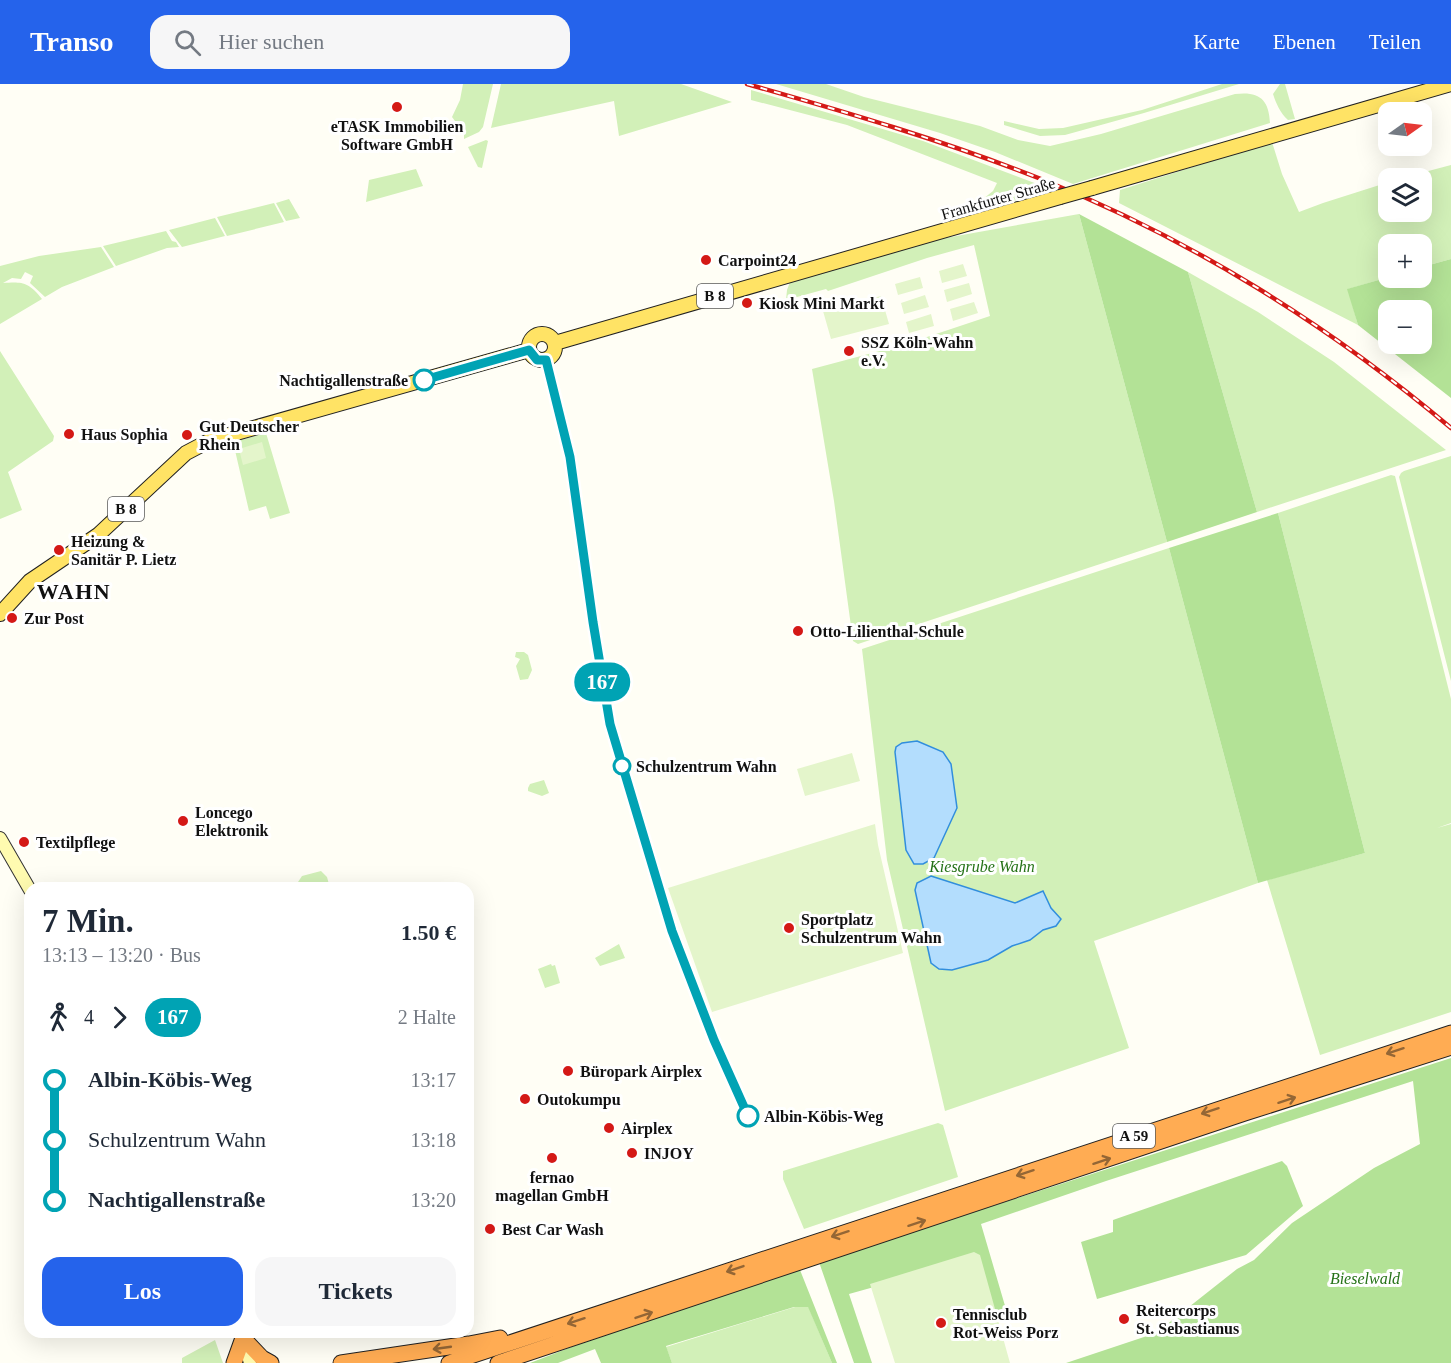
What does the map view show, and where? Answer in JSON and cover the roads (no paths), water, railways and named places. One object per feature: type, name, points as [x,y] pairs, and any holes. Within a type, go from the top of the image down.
[{"type":"highway","name":"A 59","points":[[449,1363],[786,1259],[1451,1033]]},
{"type":"highway","name":"A 59","points":[[819,1248],[1451,1047]]},
{"type":"highway","name":"A 59","points":[[498,1363],[589,1333],[786,1259]]},
{"type":"highway","points":[[341,1363],[470,1344],[517,1334],[542,1333]]},
{"type":"highway","points":[[519,1363],[589,1333]]},
{"type":"highway","points":[[234,1363],[241,1338]]},
{"type":"highway","points":[[245,1338],[262,1358],[271,1363]]},
{"type":"main road","name":"Frankfurter Straße","points":[[555,343],[1451,84]]},
{"type":"main road","name":"B 8","points":[[538,334],[550,336],[555,343],[554,353],[546,360],[537,360],[529,350],[529,342],[538,334]]},
{"type":"main road","name":"B 8","points":[[0,614],[30,581],[98,535],[172,464],[196,447],[529,350]]},
{"type":"main road","points":[[0,838],[25,882]]},
{"type":"main road","points":[[243,1338],[250,1363]]},
{"type":"water","points":[[917,741],[943,752],[951,764],[957,808],[934,858],[923,864],[914,864],[906,850],[895,752],[896,747],[902,743]]},
{"type":"water","points":[[931,876],[1015,903],[1043,891],[1051,908],[1061,919],[1056,926],[1043,930],[1030,940],[1012,946],[988,960],[952,970],[939,969],[931,963],[915,890],[917,883]]},
{"type":"railway","points":[[747,84],[858,116],[968,152],[1041,179],[1150,228],[1256,287],[1307,320],[1356,354],[1451,428]]},
{"type":"place","name":"eTASK Immobilien Software GmbH","points":[[397,107]]},
{"type":"place","name":"Carpoint24","points":[[706,260]]},
{"type":"place","name":"Kiosk Mini Markt","points":[[747,303]]},
{"type":"place","name":"SSZ Köln-Wahn e.V.","points":[[849,351]]},
{"type":"place","name":"Nachtigallenstraße","points":[[424,380]]},
{"type":"place","name":"Haus Sophia","points":[[69,434]]},
{"type":"place","name":"Gut Deutscher Rhein","points":[[187,435]]},
{"type":"place","name":"Heizung & Sanitär P. Lietz","points":[[59,550]]},
{"type":"place","name":"Zur Post","points":[[12,618]]},
{"type":"place","name":"Otto-Lilienthal-Schule","points":[[798,631]]},
{"type":"place","name":"Schulzentrum Wahn","points":[[622,766]]},
{"type":"place","name":"Loncego Elektronik","points":[[183,821]]},
{"type":"place","name":"Textilpflege","points":[[24,842]]},
{"type":"place","name":"Sportplatz Schulzentrum Wahn","points":[[789,928]]},
{"type":"place","name":"Büropark Airplex","points":[[568,1071]]},
{"type":"place","name":"Outokumpu","points":[[525,1099]]},
{"type":"place","name":"Albin-Köbis-Weg","points":[[748,1116]]},
{"type":"place","name":"Airplex","points":[[609,1128]]},
{"type":"place","name":"INJOY","points":[[632,1153]]},
{"type":"place","name":"fernao magellan GmbH","points":[[552,1158]]},
{"type":"place","name":"Best Car Wash","points":[[490,1229]]},
{"type":"place","name":"Reitercorps St. Sebastianus","points":[[1124,1319]]},
{"type":"place","name":"Tennisclub Rot-Weiss Porz","points":[[941,1323]]},
{"type":"district","name":"WAHN","points":[[74,591]]},
{"type":"park label","name":"Kiesgrube Wahn","points":[[982,866]]},
{"type":"park label","name":"Bieselwald","points":[[1365,1278]]}]
